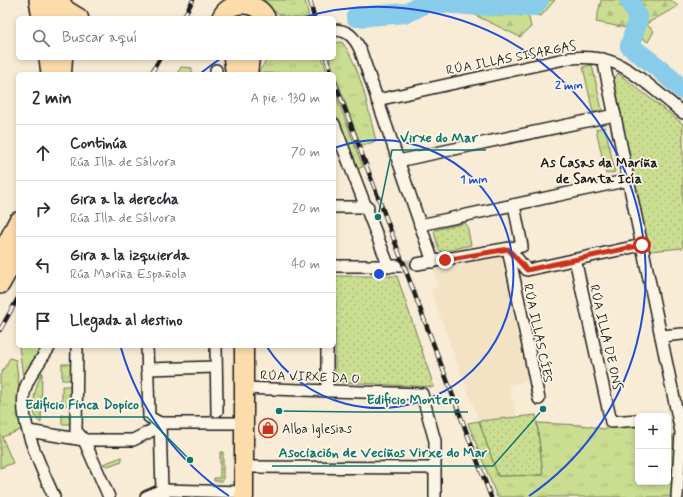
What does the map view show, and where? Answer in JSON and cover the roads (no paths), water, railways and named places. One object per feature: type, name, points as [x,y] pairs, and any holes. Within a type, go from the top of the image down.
[{"type":"highway","points":[[39,0],[54,12]]},
{"type":"highway","points":[[49,60],[51,72]]},
{"type":"highway","points":[[58,60],[61,72]]},
{"type":"highway","points":[[0,258],[16,226]]},
{"type":"highway","points":[[0,284],[16,256]]},
{"type":"main road","points":[[44,0],[54,12],[66,10],[76,16]]},
{"type":"main road","points":[[224,11],[247,3],[258,8]]},
{"type":"main road","points":[[61,72],[63,60]]},
{"type":"main road","points":[[233,60],[235,72]]},
{"type":"main road","points":[[248,72],[250,60]]},
{"type":"main road","points":[[244,348],[244,495]]},
{"type":"street","points":[[336,30],[343,30],[353,36],[357,42],[433,262]]},
{"type":"street","name":"RÚA ILLAS SISARGAS","points":[[377,100],[394,95],[569,58],[589,57],[611,61],[625,68],[683,113]]},
{"type":"street","points":[[604,59],[661,336],[673,418],[682,433],[677,497]]},
{"type":"street","points":[[398,161],[615,115]]},
{"type":"street","points":[[336,129],[368,207],[395,266],[336,266]]},
{"type":"street","points":[[420,225],[629,180]]},
{"type":"street","points":[[417,264],[522,246],[514,205]]},
{"type":"street","points":[[336,207],[368,207]]},
{"type":"street","points":[[508,249],[527,270],[642,245]]},
{"type":"street","name":"RÚA ILLAS CÍES","points":[[508,249],[539,399]]},
{"type":"street","name":"RÚA ILLA DE ONS","points":[[575,259],[611,422],[635,420]]},
{"type":"street","points":[[661,336],[683,334]]},
{"type":"street","points":[[49,348],[31,377],[24,393],[24,404],[30,440],[54,497]]},
{"type":"street","points":[[76,348],[76,431],[84,440],[109,497]]},
{"type":"street","points":[[133,440],[149,417],[147,348]]},
{"type":"street","points":[[216,348],[217,411]]},
{"type":"street","points":[[326,348],[327,391]]},
{"type":"street","points":[[147,369],[216,367]]},
{"type":"street","name":"RÚA VIRXE DA O","points":[[244,388],[422,394],[435,441],[434,468]]},
{"type":"street","points":[[149,417],[160,424],[244,423]]},
{"type":"street","points":[[28,431],[84,440],[133,440],[151,431],[160,424]]},
{"type":"street","points":[[160,424],[163,494]]},
{"type":"street","points":[[244,466],[434,468],[435,497]]},
{"type":"street","points":[[146,497],[163,494],[244,495]]},
{"type":"waterway","points":[[356,17],[407,13],[429,1],[468,5],[534,6],[539,0]]},
{"type":"waterway","points":[[629,0],[638,18],[630,46],[660,69],[683,90]]},
{"type":"tunnel","points":[[400,266],[417,264]]},
{"type":"railway","points":[[184,16],[193,0]]},
{"type":"railway","points":[[310,0],[314,16]]},
{"type":"railway","points":[[152,72],[159,60]]},
{"type":"railway","points":[[327,60],[331,72]]},
{"type":"railway","points":[[336,85],[491,497]]},
{"type":"railway","points":[[0,330],[16,302]]},
{"type":"place","name":"Virxe do Mar","points":[[378,217]]},
{"type":"place","name":"Asociación de Veciños Virxe do Mar","points":[[543,409]]},
{"type":"place","name":"Edificio Montero","points":[[279,411]]},
{"type":"place","name":"Alba Iglesias","points":[[268,428]]},
{"type":"place","name":"Edificio Finca Dopico","points":[[190,460]]},
{"type":"district","name":"As Casas da Mariña de Santa Icía","points":[[599,170]]}]
